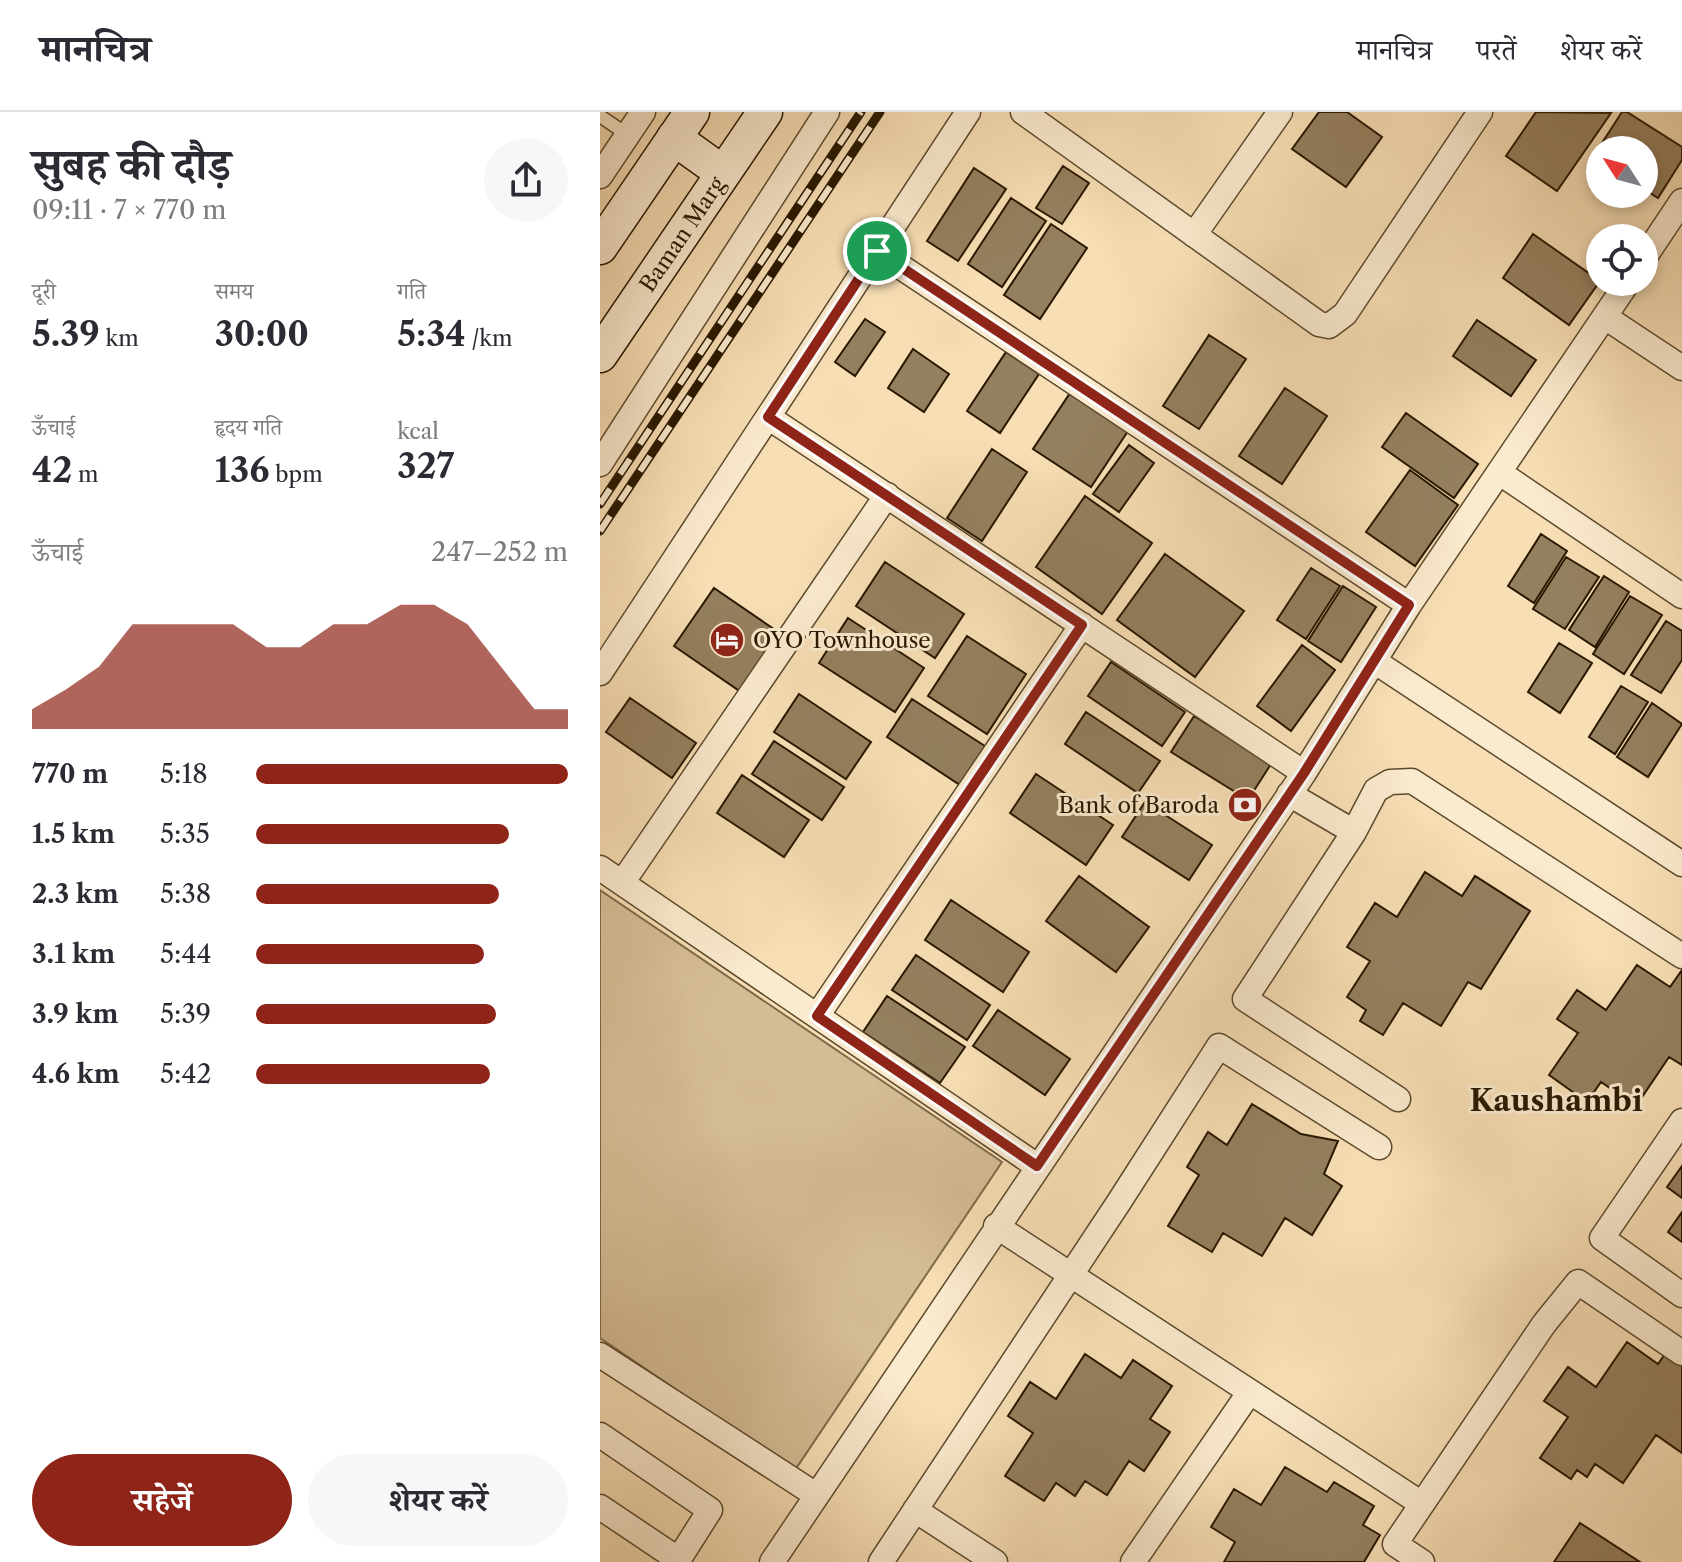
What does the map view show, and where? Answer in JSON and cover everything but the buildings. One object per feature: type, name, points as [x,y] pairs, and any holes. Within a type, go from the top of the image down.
[{"type":"main road","name":"Baman Marg","points":[[600,355],[723,173],[757,115]]},
{"type":"main road","points":[[600,247],[683,125],[723,173]]},
{"type":"street","points":[[600,176],[643,112]]},
{"type":"street","points":[[600,464],[827,112]]},
{"type":"street","points":[[600,673],[968,112]]},
{"type":"street","points":[[1023,112],[1319,324],[1329,326],[1345,314],[1480,112]]},
{"type":"street","points":[[1194,235],[1280,112]]},
{"type":"street","points":[[1658,237],[1682,201]]},
{"type":"street","points":[[877,251],[1409,605]]},
{"type":"street","points":[[772,1562],[1304,773],[1409,605],[1619,296]]},
{"type":"street","points":[[1605,317],[1682,368]]},
{"type":"street","points":[[768,417],[1304,773]]},
{"type":"street","points":[[1500,473],[1682,596]]},
{"type":"street","points":[[622,883],[887,495]]},
{"type":"street","points":[[817,1016],[1082,625]]},
{"type":"street","points":[[1374,661],[1682,864]]},
{"type":"street","points":[[1398,1099],[1245,999],[1354,832],[1376,790],[1390,782],[1412,781],[1678,944]]},
{"type":"street","points":[[1289,794],[1354,832]]},
{"type":"street","points":[[600,868],[1037,1166]]},
{"type":"street","points":[[881,1562],[1072,1275],[1219,1046],[1379,1147]]},
{"type":"street","points":[[1682,1121],[1602,1238],[1682,1295]]},
{"type":"street","points":[[996,1226],[1422,1504]]},
{"type":"street","points":[[1422,1562],[1395,1544],[1544,1324],[1578,1282],[1682,1353]]},
{"type":"street","points":[[600,1355],[816,1495]]},
{"type":"street","points":[[1133,1562],[1249,1393]]},
{"type":"street","points":[[600,1435],[710,1510],[678,1561],[600,1507]]},
{"type":"street","points":[[915,1510],[995,1562]]},
{"type":"lane","points":[[600,116],[628,135]]},
{"type":"shaded area","points":[[600,890],[1002,1162],[795,1470],[600,1338]]},
{"type":"railway","points":[[600,504],[861,112]]},
{"type":"railway","points":[[600,531],[880,112]]},
{"type":"place","name":"OYO Townhouse","points":[[727,640]]},
{"type":"place","name":"Bank of Baroda","points":[[1245,805]]},
{"type":"district","name":"Kaushambi","points":[[1556,1100]]},
{"type":"route","points":[[877,251],[1409,605],[1304,773],[1037,1166],[817,1016],[1082,625],[768,417],[877,251]]}]
